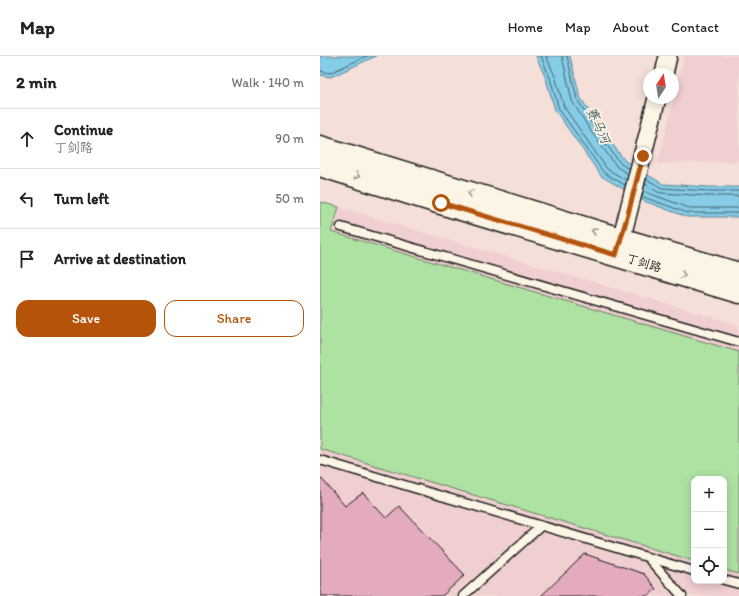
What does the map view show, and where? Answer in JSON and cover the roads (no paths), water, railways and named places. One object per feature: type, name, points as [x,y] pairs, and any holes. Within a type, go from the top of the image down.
[{"type":"main road","name":"丁剑路","points":[[320,147],[618,247],[739,292]]},
{"type":"main road","name":"丁剑路","points":[[320,165],[441,203],[618,247],[739,274]]},
{"type":"street","points":[[665,68],[668,56]]},
{"type":"street","points":[[618,247],[628,214],[656,104]]},
{"type":"lane","points":[[341,227],[739,342]]},
{"type":"lane","points":[[320,460],[691,570]]},
{"type":"lane","points":[[463,596],[541,526]]},
{"type":"lane","points":[[647,557],[682,596]]},
{"type":"lane","points":[[727,581],[739,584]]},
{"type":"water","points":[[320,56],[376,56],[331,77],[320,75]]},
{"type":"water","points":[[536,56],[570,56],[580,97],[600,128],[625,161],[663,184],[739,187],[739,217],[687,217],[644,201],[601,176],[555,110],[546,79]]},
{"type":"water label","name":"赛马河","points":[[599,125]]}]
